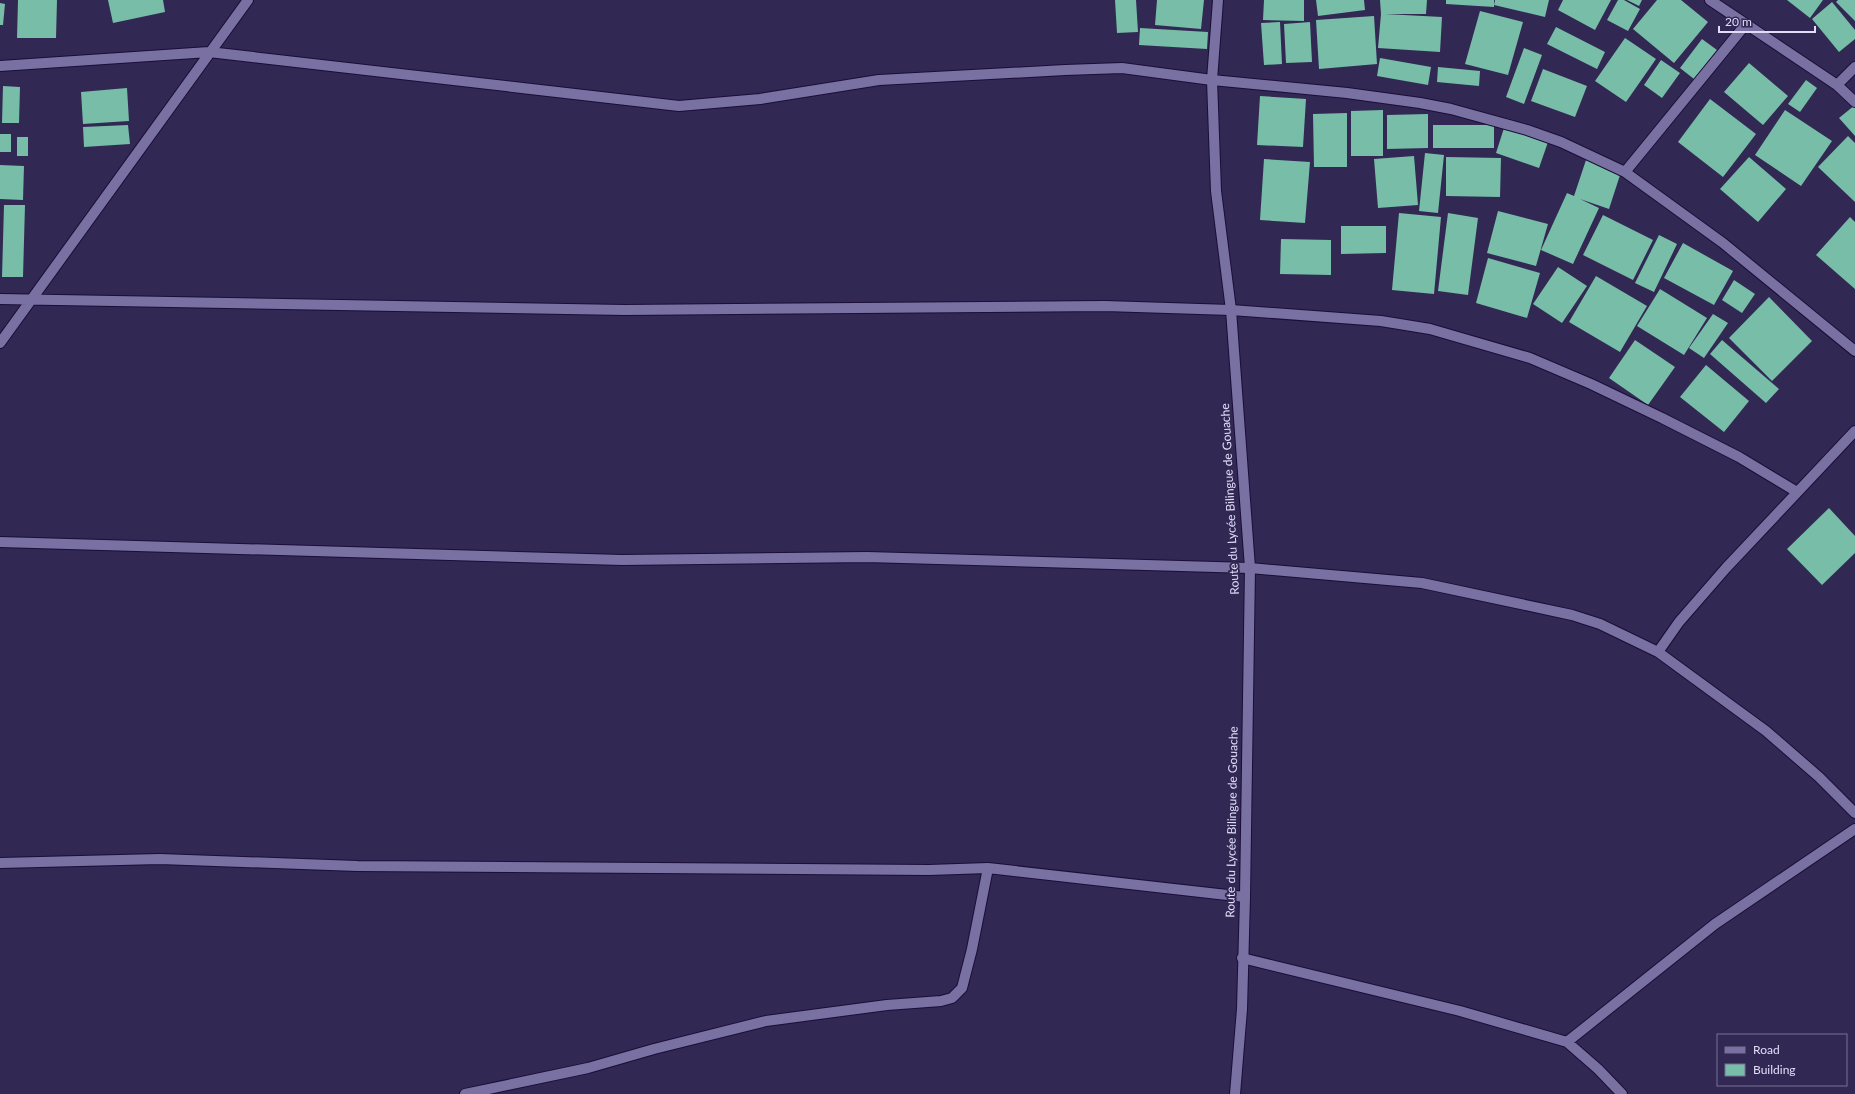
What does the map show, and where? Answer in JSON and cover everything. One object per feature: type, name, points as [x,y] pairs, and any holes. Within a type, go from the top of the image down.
[{"type":"street","points":[[0,342],[248,0]]},
{"type":"street","name":"Route du Lycée Bilingue de Gouache","points":[[1218,0],[1212,80],[1216,191],[1231,310],[1250,568],[1242,1009],[1235,1094]]},
{"type":"street","points":[[1710,0],[1837,85],[1855,102]]},
{"type":"street","points":[[1625,172],[1746,24]]},
{"type":"street","points":[[0,66],[210,52],[679,106],[760,99],[879,80],[1122,68],[1212,80],[1347,93],[1451,108],[1527,130],[1561,142],[1625,172],[1723,242],[1855,351]]},
{"type":"street","points":[[1837,85],[1855,67]]},
{"type":"street","points":[[0,299],[32,298],[625,310],[1105,306],[1231,310],[1388,322],[1430,329],[1530,358],[1591,384],[1662,418],[1738,457],[1797,492]]},
{"type":"street","points":[[1658,652],[1679,622],[1726,568],[1855,431]]},
{"type":"street","points":[[0,542],[622,560],[867,557],[1250,568],[1430,585],[1572,615],[1600,624],[1658,652],[1766,731],[1819,777],[1855,813]]},
{"type":"street","points":[[1567,1042],[1715,924],[1855,829]]},
{"type":"street","points":[[0,863],[160,859],[373,866],[929,870],[988,868],[1245,897]]},
{"type":"street","points":[[465,1094],[588,1068],[654,1049],[766,1021],[887,1005],[941,1001],[952,998],[962,988],[972,949],[988,868]]},
{"type":"street","points":[[1242,958],[1460,1011],[1567,1042],[1598,1069],[1622,1094]]},
{"type":"building","points":[[18,0],[57,0],[56,38],[17,38]]},
{"type":"building","points":[[108,0],[163,0],[165,12],[113,23]]},
{"type":"building","points":[[1115,0],[1136,0],[1138,32],[1117,33]]},
{"type":"building","points":[[1157,0],[1204,0],[1201,29],[1155,25]]},
{"type":"building","points":[[1264,0],[1304,0],[1304,21],[1263,20]]},
{"type":"building","points":[[1316,0],[1364,0],[1365,10],[1318,16]]},
{"type":"building","points":[[1380,0],[1427,0],[1426,14],[1385,14],[1442,17],[1440,52],[1378,48],[1381,14]]},
{"type":"building","points":[[1446,0],[1494,0],[1494,7],[1446,4]]},
{"type":"building","points":[[1495,0],[1549,0],[1545,17],[1494,5]]},
{"type":"building","points":[[1563,0],[1611,0],[1595,30],[1558,10]]},
{"type":"building","points":[[1618,0],[1624,0],[1640,9],[1628,31],[1607,20]]},
{"type":"building","points":[[1627,0],[1642,0],[1639,6]]},
{"type":"building","points":[[1657,0],[1681,0],[1708,22],[1674,63],[1633,29]]},
{"type":"building","points":[[1787,0],[1823,0],[1810,18]]},
{"type":"building","points":[[1838,0],[1855,0],[1855,21],[1836,2]]},
{"type":"building","points":[[1832,2],[1855,30],[1855,39],[1839,52],[1812,19]]},
{"type":"building","points":[[0,3],[5,4],[3,25],[0,25]]},
{"type":"building","points":[[1480,11],[1523,22],[1508,75],[1465,64]]},
{"type":"building","points":[[1374,16],[1377,64],[1319,69],[1316,20]]},
{"type":"building","points":[[1280,22],[1282,64],[1264,65],[1261,23]]},
{"type":"building","points":[[1310,22],[1312,62],[1286,63],[1284,24]]},
{"type":"building","points":[[1556,27],[1605,52],[1597,69],[1547,44]]},
{"type":"building","points":[[1140,28],[1208,32],[1207,49],[1139,45]]},
{"type":"building","points":[[1625,38],[1656,59],[1626,102],[1595,81]]},
{"type":"building","points":[[1702,39],[1717,50],[1694,79],[1680,68]]},
{"type":"building","points":[[1524,48],[1542,55],[1524,104],[1506,97]]},
{"type":"building","points":[[1380,58],[1431,67],[1428,85],[1377,76]]},
{"type":"building","points":[[1661,60],[1680,73],[1662,98],[1644,85]]},
{"type":"building","points":[[1749,63],[1788,96],[1763,125],[1724,92]]},
{"type":"building","points":[[1438,67],[1480,71],[1479,86],[1437,82]]},
{"type":"building","points":[[1543,69],[1587,86],[1575,117],[1531,101]]},
{"type":"building","points":[[1806,80],[1817,88],[1800,112],[1788,104]]},
{"type":"building","points":[[3,86],[20,87],[19,123],[2,123]]},
{"type":"building","points":[[127,88],[129,121],[83,124],[81,92]]},
{"type":"building","points":[[1260,96],[1306,99],[1303,147],[1257,145]]},
{"type":"building","points":[[1710,99],[1756,134],[1723,177],[1678,142]]},
{"type":"building","points":[[1855,105],[1855,136],[1839,118]]},
{"type":"building","points":[[1383,110],[1383,156],[1351,156],[1351,111]]},
{"type":"building","points":[[1785,110],[1832,141],[1801,186],[1755,155]]},
{"type":"building","points":[[1347,113],[1347,167],[1314,167],[1313,114]]},
{"type":"building","points":[[1428,114],[1428,148],[1387,149],[1387,115]]},
{"type":"building","points":[[128,125],[130,144],[84,147],[83,127]]},
{"type":"building","points":[[1433,125],[1494,125],[1494,148],[1433,148]]},
{"type":"building","points":[[1504,128],[1548,142],[1539,168],[1496,153]]},
{"type":"building","points":[[0,134],[11,134],[11,152],[0,152]]},
{"type":"building","points":[[1848,136],[1855,143],[1855,202],[1818,167]]},
{"type":"building","points":[[17,137],[28,137],[28,156],[17,156]]},
{"type":"building","points":[[1425,153],[1444,155],[1438,213],[1419,211]]},
{"type":"building","points":[[1414,156],[1418,205],[1378,208],[1374,159]]},
{"type":"building","points":[[1446,157],[1501,158],[1500,197],[1446,196]]},
{"type":"building","points":[[1749,157],[1786,189],[1758,222],[1720,189]]},
{"type":"building","points":[[1264,159],[1310,162],[1305,223],[1260,220]]},
{"type":"building","points":[[1586,160],[1621,172],[1609,209],[1580,199],[1599,208],[1573,264],[1541,250],[1567,193],[1574,196]]},
{"type":"building","points":[[0,165],[24,166],[23,200],[0,199]]},
{"type":"building","points":[[4,205],[25,205],[23,277],[2,277]]},
{"type":"building","points":[[1498,211],[1548,224],[1536,266],[1487,253]]},
{"type":"building","points":[[1399,213],[1441,217],[1434,294],[1392,290]]},
{"type":"building","points":[[1448,213],[1478,218],[1468,295],[1438,291]]},
{"type":"building","points":[[1603,215],[1653,240],[1633,280],[1583,255]]},
{"type":"building","points":[[1850,217],[1855,222],[1855,289],[1816,255]]},
{"type":"building","points":[[1341,226],[1386,226],[1386,253],[1341,254]]},
{"type":"building","points":[[1659,235],[1677,244],[1654,292],[1635,283]]},
{"type":"building","points":[[1281,239],[1331,240],[1331,275],[1280,274]]},
{"type":"building","points":[[1683,243],[1733,271],[1714,305],[1664,278]]},
{"type":"building","points":[[1488,258],[1540,273],[1527,318],[1476,303]]},
{"type":"building","points":[[1558,267],[1587,286],[1562,323],[1533,304]]},
{"type":"building","points":[[1596,276],[1647,306],[1620,352],[1569,322]]},
{"type":"building","points":[[1734,280],[1755,294],[1742,313],[1722,300]]},
{"type":"building","points":[[1660,289],[1707,318],[1684,355],[1637,326]]},
{"type":"building","points":[[1769,297],[1812,341],[1772,381],[1729,338]]},
{"type":"building","points":[[1713,314],[1728,323],[1704,358],[1689,348]]},
{"type":"building","points":[[1635,340],[1675,367],[1648,405],[1609,378]]},
{"type":"building","points":[[1722,340],[1779,389],[1766,403],[1710,354]]},
{"type":"building","points":[[1706,365],[1749,401],[1724,432],[1680,397]]},
{"type":"building","points":[[1829,508],[1855,536],[1855,553],[1822,585],[1787,549]]}]
